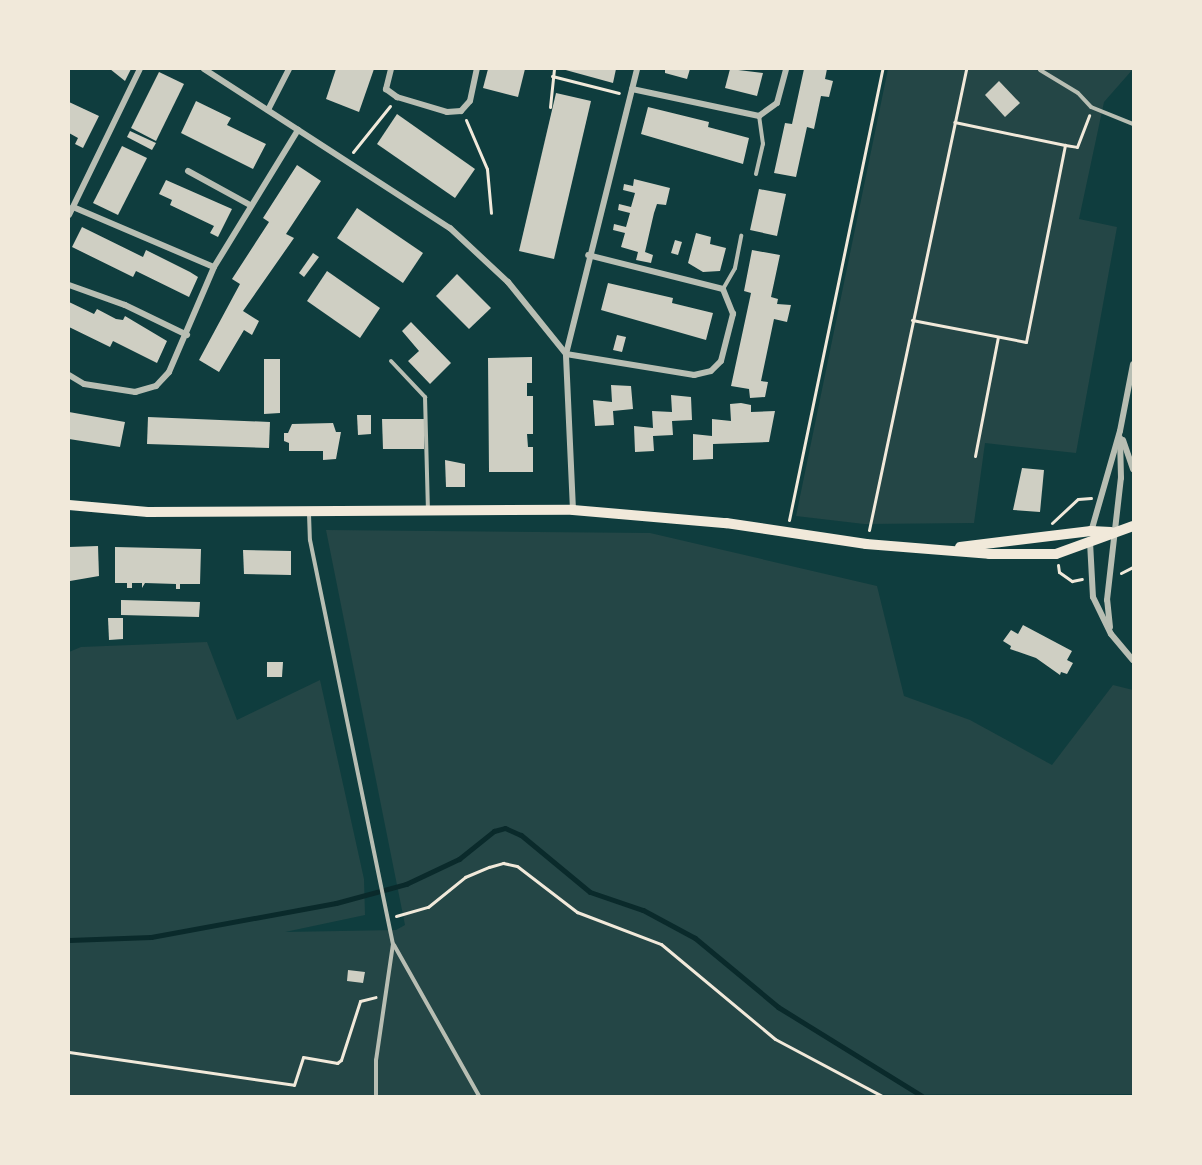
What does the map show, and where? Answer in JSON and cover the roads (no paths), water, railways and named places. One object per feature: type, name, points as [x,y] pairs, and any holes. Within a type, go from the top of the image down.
[{"type":"main road","points":[[69,505],[148,512],[573,510],[726,523],[786,534],[866,544],[1044,555],[1089,544],[1133,526]]},
{"type":"main road","points":[[939,549],[1091,531],[1115,532]]},
{"type":"street","points":[[69,215],[140,69]]},
{"type":"street","points":[[204,69],[344,162],[409,198],[465,241],[535,312],[566,354],[694,375],[711,371],[721,361],[733,314],[723,289],[588,255]]},
{"type":"street","points":[[268,110],[289,69]]},
{"type":"street","points":[[391,69],[387,89],[397,97],[447,112],[461,111],[470,101],[477,69]]},
{"type":"street","points":[[573,510],[566,354],[588,255],[637,69]]},
{"type":"street","points":[[631,92],[759,116],[777,103],[786,69]]},
{"type":"street","points":[[69,375],[84,384],[108,389],[135,392],[156,386],[169,372],[187,335],[214,267],[298,130]]},
{"type":"street","points":[[188,171],[250,205]]},
{"type":"street","points":[[73,207],[214,267]]},
{"type":"street","points":[[69,285],[125,305],[187,335]]},
{"type":"street","points":[[1133,364],[1120,431],[1089,544],[1093,597],[1111,634],[1133,660]]},
{"type":"street","points":[[1120,431],[1133,469]]},
{"type":"street","points":[[1111,634],[1107,600],[1121,478],[1120,431]]},
{"type":"lane","points":[[1040,70],[1078,93],[1092,107],[1133,124]]},
{"type":"lane","points":[[756,174],[763,144],[759,116]]},
{"type":"lane","points":[[723,289],[735,268],[741,236]]},
{"type":"lane","points":[[391,362],[425,397],[428,510]]},
{"type":"lane","points":[[309,513],[310,540],[382,878],[393,944],[376,1060],[376,1096]]},
{"type":"lane","points":[[393,944],[478,1096]]},
{"type":"waterway","points":[[69,940],[151,937],[336,903],[406,884],[459,859],[494,831],[505,828],[521,835],[590,892],[643,910],[695,938],[778,1007],[922,1096]]}]
